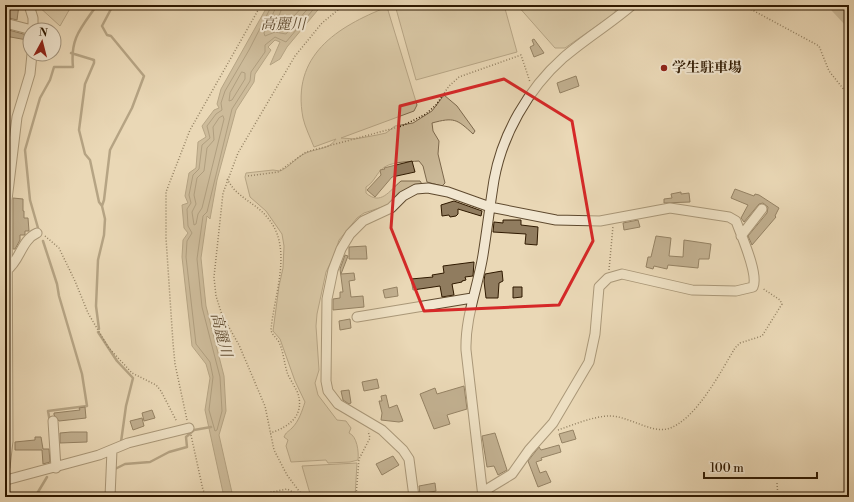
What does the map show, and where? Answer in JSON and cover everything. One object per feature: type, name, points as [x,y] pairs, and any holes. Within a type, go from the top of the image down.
[{"type":"street","points":[[29,5],[32,22]]},
{"type":"street","points":[[483,496],[466,350],[466,331],[472,298],[483,257],[494,179],[502,152],[519,113],[535,89],[562,59],[632,5]]},
{"type":"street","points":[[5,23],[22,27]]},
{"type":"street","points":[[5,467],[8,451],[6,353],[7,200],[10,165],[17,117],[30,74],[31,62]]},
{"type":"street","points":[[414,497],[409,459],[403,450],[382,430],[338,404],[328,391],[326,381],[327,299],[333,270],[341,249],[350,234],[363,221],[391,208],[403,196],[416,189],[428,188],[448,192],[490,207],[556,220],[600,221],[658,209],[681,209],[729,217],[736,221],[754,273],[754,283],[752,287],[736,291],[692,290],[622,274],[603,281],[598,292],[595,334],[589,362],[553,423],[544,435],[529,450],[512,474],[489,488],[483,496]]},
{"type":"street","points":[[741,236],[762,209]]},
{"type":"street","points":[[7,270],[15,262],[26,242],[32,235],[37,233]]},
{"type":"street","points":[[357,317],[472,298]]},
{"type":"street","points":[[53,421],[56,468]]},
{"type":"street","points":[[5,479],[10,480],[56,468],[112,450],[128,443],[184,429]]},
{"type":"street","points":[[110,497],[112,450]]},
{"type":"path","points":[[184,429],[173,343],[166,238],[166,192],[190,130],[261,5]]},
{"type":"path","points":[[302,496],[287,475],[277,456],[270,433],[265,406],[239,344],[222,315],[216,296],[214,277],[221,208],[227,179],[241,146],[295,56],[322,22],[344,5]]},
{"type":"path","points":[[744,5],[819,46],[829,71],[849,96]]},
{"type":"path","points":[[248,176],[278,172],[306,152],[402,126],[426,114],[436,105],[449,86],[459,77],[521,55],[524,60],[527,75],[535,89]]},
{"type":"path","points":[[227,179],[237,192],[261,210],[268,218],[274,226],[281,245],[280,273],[271,330],[282,351],[287,371],[297,391],[300,406],[297,416],[292,422],[282,429],[270,433]]},
{"type":"path","points":[[608,278],[613,242],[613,219]]},
{"type":"path","points":[[37,233],[46,237],[59,248],[88,313],[114,356],[132,373],[156,385],[161,391],[193,441],[203,490],[207,497]]},
{"type":"path","points":[[544,435],[581,422],[608,416],[631,420],[654,428],[667,429],[683,421],[699,402],[735,348],[740,343],[762,336],[782,304],[780,300],[754,283]]},
{"type":"path","points":[[356,497],[359,459],[371,435],[360,417]]},
{"type":"path","points":[[777,483],[778,497]]},
{"type":"path","points":[[247,497],[287,489],[302,496]]},
{"type":"highlighted area","points":[[504,79],[572,121],[593,241],[559,305],[424,311],[391,228],[400,106]]},
{"type":"shaded area","points":[[37,5],[72,5],[62,22],[56,22]]},
{"type":"shaded area","points":[[395,5],[504,5],[517,52],[416,80]]},
{"type":"shaded area","points":[[517,5],[616,5],[615,13],[565,48],[555,48]]},
{"type":"shaded area","points":[[387,7],[417,105],[414,111],[341,138],[355,139],[377,135],[386,133],[395,126],[413,123],[432,111],[444,95],[457,106],[475,131],[473,134],[459,122],[450,120],[432,123],[433,131],[439,141],[438,154],[445,183],[442,186],[427,182],[423,166],[419,161],[399,162],[384,167],[366,187],[366,193],[371,197],[381,198],[389,193],[401,181],[420,181],[422,184],[404,191],[388,205],[364,213],[357,218],[339,240],[334,256],[326,272],[317,314],[316,326],[319,370],[315,383],[318,395],[337,420],[346,421],[351,428],[349,433],[356,441],[358,460],[328,463],[326,460],[291,462],[286,446],[288,440],[284,437],[297,422],[305,402],[295,381],[280,339],[273,331],[283,268],[284,246],[282,234],[266,211],[250,197],[245,177],[246,173],[273,170],[280,171],[302,155],[310,151],[326,147],[333,143],[336,139],[314,147],[303,118],[301,96],[304,77],[311,60],[322,46],[335,34],[351,24]]},
{"type":"shaded area","points":[[357,463],[355,497],[311,497],[302,466]]},
{"type":"water","name":"高麗川","points":[[268,5],[322,5],[287,47],[280,59],[270,65],[280,42],[275,40],[268,47],[271,50],[255,74],[254,82],[236,110],[217,180],[210,219],[207,216],[201,258],[206,306],[224,376],[226,411],[219,435],[233,497],[224,497],[205,410],[210,378],[206,364],[192,346],[182,257],[183,240],[188,233],[184,228],[182,205],[188,203],[185,196],[189,173],[196,168],[198,142],[206,137],[202,126],[214,110],[219,108],[217,104],[221,89]]},
{"type":"building","points":[[5,5],[19,5],[17,20],[5,17]]},
{"type":"building","points":[[5,29],[22,34],[22,39],[5,36]]},
{"type":"building","points":[[534,39],[544,53],[534,57],[530,47],[534,45],[532,40]]},
{"type":"building","points":[[576,76],[579,86],[560,93],[557,83]]},
{"type":"building","points":[[412,161],[415,172],[392,177],[375,197],[367,190],[381,175],[380,170]]},
{"type":"building","points":[[735,189],[754,196],[755,194],[759,195],[779,208],[775,216],[776,217],[752,245],[748,236],[767,213],[768,207],[763,203],[759,204],[744,222],[741,218],[748,205],[731,198]]},
{"type":"building","points":[[681,192],[681,194],[689,193],[690,202],[664,203],[664,199],[672,198],[671,194]]},
{"type":"building","points":[[13,198],[23,199],[24,218],[28,218],[29,231],[25,231],[25,235],[20,235],[20,240],[15,249],[13,249]]},
{"type":"building","points":[[454,201],[482,211],[481,216],[458,209],[458,214],[456,216],[442,216],[441,205]]},
{"type":"building","points":[[503,220],[521,220],[521,225],[538,227],[537,245],[525,244],[526,234],[493,232],[494,222],[503,223]]},
{"type":"building","points":[[638,220],[640,227],[624,230],[623,223]]},
{"type":"building","points":[[656,236],[671,238],[669,256],[683,257],[684,240],[711,244],[709,259],[699,259],[698,268],[668,265],[667,269],[654,266],[653,269],[646,267],[648,257],[651,257]]},
{"type":"building","points":[[366,246],[367,259],[349,259],[349,247]]},
{"type":"building","points":[[345,255],[348,256],[341,274],[354,273],[355,280],[349,281],[351,297],[363,296],[364,307],[333,310],[333,299],[340,298],[340,292],[343,292],[340,269]]},
{"type":"building","points":[[474,262],[473,276],[465,277],[466,280],[452,284],[454,295],[442,297],[440,286],[413,290],[411,279],[433,277],[432,275],[444,273],[443,266]]},
{"type":"building","points":[[502,271],[503,281],[499,283],[498,298],[486,298],[484,281],[485,274]]},
{"type":"building","points":[[397,287],[398,296],[385,298],[383,290]]},
{"type":"building","points":[[513,287],[522,287],[522,297],[513,298]]},
{"type":"building","points":[[350,319],[351,328],[340,330],[339,321]]},
{"type":"building","points":[[377,379],[379,388],[364,391],[362,382]]},
{"type":"building","points":[[464,386],[467,409],[447,415],[450,424],[434,429],[420,394],[435,388],[437,394]]},
{"type":"building","points":[[349,390],[351,403],[349,404],[343,400],[341,391]]},
{"type":"building","points":[[386,395],[389,408],[397,405],[403,421],[381,420],[382,413],[379,401],[382,401],[381,396]]},
{"type":"building","points":[[85,407],[86,418],[59,421],[54,415],[54,413],[80,410],[79,408]]},
{"type":"building","points":[[152,410],[155,418],[144,421],[142,413]]},
{"type":"building","points":[[142,418],[144,426],[133,430],[130,421]]},
{"type":"building","points":[[573,430],[576,439],[562,443],[559,434]]},
{"type":"building","points":[[87,432],[87,442],[60,443],[60,433]]},
{"type":"building","points":[[495,433],[507,470],[498,475],[494,466],[487,467],[482,436]]},
{"type":"building","points":[[35,437],[41,437],[43,449],[49,449],[50,462],[43,464],[42,450],[15,450],[15,442],[35,440]]},
{"type":"building","points":[[559,445],[561,452],[541,458],[542,460],[536,462],[540,473],[546,471],[551,482],[538,487],[528,461],[539,447],[541,450]]},
{"type":"building","points":[[393,456],[399,465],[382,475],[376,464]]},
{"type":"building","points":[[435,483],[436,491],[420,494],[419,486]]},
{"type":"waterway","points":[[38,228],[30,200],[25,150],[40,98],[50,80],[54,67],[73,67],[73,48],[75,41],[82,27],[97,5]]},
{"type":"waterway","points":[[99,329],[96,306],[98,260],[104,235],[105,219],[102,206],[110,150],[132,108],[144,76],[111,36],[107,35],[102,26],[111,9],[102,5]]},
{"type":"waterway","name":"高麗川","points":[[836,5],[849,19]]},
{"type":"waterway","points":[[71,53],[94,60],[85,84],[79,130],[85,154],[90,160],[99,202],[102,206]]},
{"type":"waterway","points":[[43,241],[57,284],[59,296],[82,374],[87,406],[48,411],[50,422]]},
{"type":"waterway","points":[[98,332],[117,361],[133,378],[126,406],[121,442]]},
{"type":"waterway","points":[[113,470],[125,464],[150,462],[169,452],[187,447],[186,437],[194,430],[211,427]]},
{"type":"waterway","points":[[35,497],[47,477]]},
{"type":"place","name":"学生駐車場","points":[[664,68]]}]
